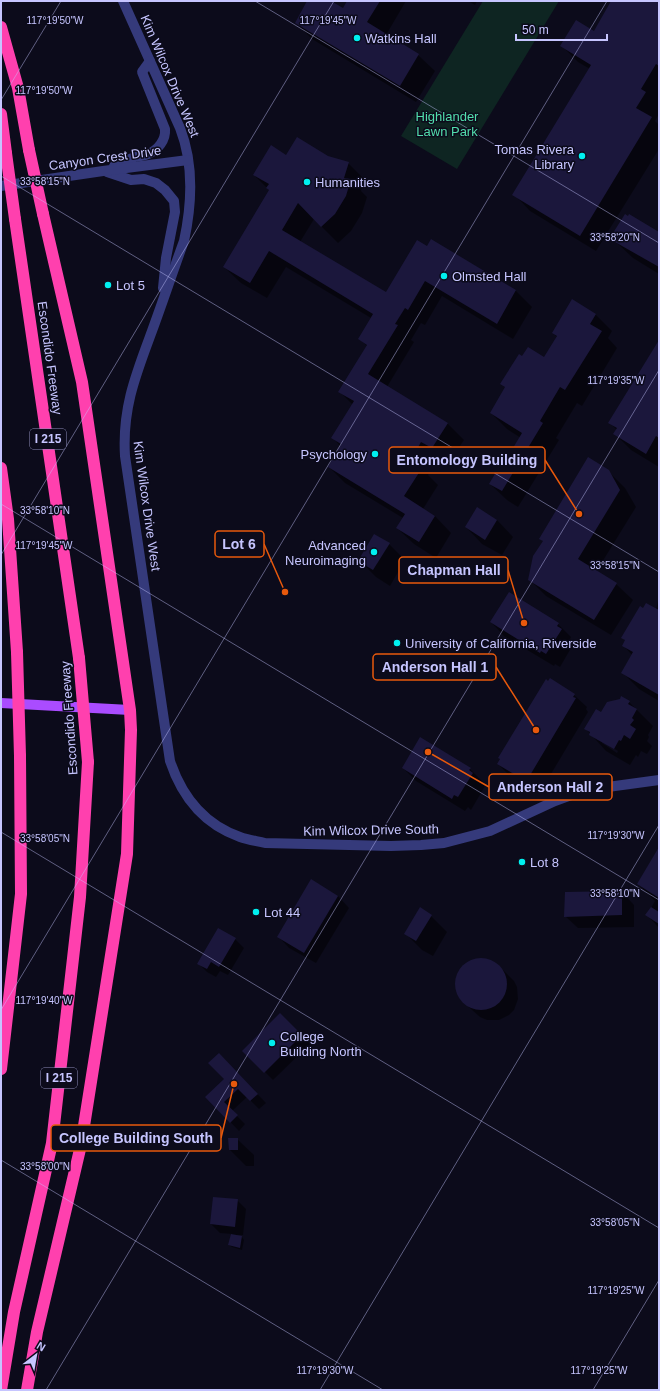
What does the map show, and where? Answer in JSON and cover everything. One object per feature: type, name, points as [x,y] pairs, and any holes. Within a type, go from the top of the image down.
[{"type":"highway","points":[[1,27],[18,88],[42,214],[82,382],[130,710],[127,854],[81,1145],[37,1332],[27,1390]]},
{"type":"highway","name":"Escondido Freeway","points":[[1,114],[79,658],[88,762],[80,897],[52,1143],[14,1312],[1,1390]]},
{"type":"highway","points":[[1,468],[8,519],[17,652],[20,756],[21,894],[1,1069]]},
{"type":"main road","points":[[1,703],[130,710]]},
{"type":"street","name":"Kim Wilcox Drive West","points":[[123,1],[186,142],[190,194],[188,220],[184,241],[131,390],[125,424],[125,456],[170,761],[184,795],[210,821],[224,830],[240,837]]},
{"type":"street","points":[[103,171],[135,157],[156,150],[164,140],[164,130],[142,72],[150,61]]},
{"type":"street","name":"Canyon Crest Drive","points":[[1,186],[188,160]]},
{"type":"street","points":[[103,171],[131,180],[144,179],[156,183],[174,200],[175,212],[166,258],[162,304]]},
{"type":"street","name":"Kim Wilcox Drive South","points":[[240,837],[265,843],[294,844],[421,846],[444,843],[490,831],[555,801],[574,794],[593,789],[659,780]]},
{"type":"green space","name":"Highlander Lawn Park","points":[[483,1],[559,1],[457,169],[401,136]]},
{"type":"building","name":"Watkins Hall","points":[[307,1],[331,1],[343,8],[347,1],[380,1],[367,22],[419,54],[400,86],[295,23]]},
{"type":"building","name":"Tomas Rivera Library","points":[[611,1],[659,1],[659,66],[656,64],[641,89],[646,92],[636,108],[652,117],[580,236],[512,195],[591,65],[560,46],[576,20],[594,31]]},
{"type":"building","points":[[297,137],[328,156],[349,162],[344,178],[351,179],[346,196],[335,214],[321,227],[298,203],[282,230],[386,292],[417,240],[427,246],[431,239],[516,290],[497,324],[425,281],[408,310],[405,308],[395,324],[398,325],[368,374],[448,423],[432,448],[421,442],[411,460],[422,468],[404,496],[435,516],[419,542],[396,528],[405,514],[328,467],[341,444],[331,438],[354,401],[338,392],[367,345],[358,339],[373,314],[269,251],[250,283],[223,267],[269,190],[266,188],[269,184],[253,175],[271,145],[286,155]]},
{"type":"building","points":[[625,214],[628,216],[629,214],[659,232],[659,267],[615,242],[618,236],[613,233]]},
{"type":"building","points":[[572,299],[596,314],[590,324],[602,331],[565,390],[560,387],[540,421],[543,423],[502,491],[489,484],[505,457],[507,458],[522,433],[490,413],[505,387],[500,384],[519,354],[522,356],[528,347],[544,357],[557,336],[552,333]]},
{"type":"building","points":[[659,340],[659,438],[656,436],[646,454],[613,434],[617,428],[608,423]]},
{"type":"building","points":[[588,457],[609,470],[620,490],[578,559],[617,583],[594,620],[528,580],[533,556],[543,541],[539,539]]},
{"type":"building","points":[[477,507],[497,520],[485,540],[465,527]]},
{"type":"building","name":"Advanced Neuroimaging","points":[[374,534],[390,543],[373,570],[358,561]]},
{"type":"building","points":[[509,592],[559,623],[557,626],[562,629],[546,654],[541,651],[540,653],[490,622]]},
{"type":"building","points":[[646,603],[659,610],[659,695],[621,673],[633,652],[622,646],[625,640],[621,638],[640,606],[643,608]]},
{"type":"building","points":[[550,678],[575,694],[573,697],[576,698],[529,777],[525,775],[522,779],[497,764],[500,759],[498,758],[546,679],[548,681]]},
{"type":"building","points":[[621,696],[630,701],[628,704],[637,709],[632,718],[634,720],[630,725],[636,729],[630,739],[624,735],[614,749],[589,735],[590,732],[584,729],[596,709],[601,712],[607,702],[620,699]]},
{"type":"building","points":[[420,737],[471,768],[469,770],[473,773],[458,797],[454,795],[452,799],[402,768]]},
{"type":"building","points":[[659,847],[659,898],[637,884]]},
{"type":"building","points":[[311,879],[338,896],[304,953],[277,937]]},
{"type":"building","points":[[622,891],[622,915],[564,917],[565,892]]},
{"type":"building","points":[[420,907],[432,915],[416,941],[404,934]]},
{"type":"building","points":[[651,907],[659,912],[659,924],[645,915]]},
{"type":"building","points":[[218,928],[236,938],[219,967],[211,962],[207,969],[197,964]]},
{"type":"building","points":[[476,958],[486,958],[495,962],[503,970],[507,979],[507,989],[503,998],[495,1006],[486,1010],[476,1010],[467,1006],[459,998],[455,989],[455,979],[459,970],[467,962]]},
{"type":"building","name":"College Building North","points":[[280,1013],[302,1035],[264,1073],[242,1051]]},
{"type":"building","points":[[219,1053],[258,1094],[250,1101],[238,1089],[224,1102],[238,1115],[230,1123],[205,1097],[224,1079],[208,1063]]},
{"type":"building","points":[[228,1138],[238,1138],[238,1150],[229,1150]]},
{"type":"building","points":[[213,1197],[238,1199],[235,1227],[210,1224]]},
{"type":"building","points":[[231,1234],[242,1236],[240,1248],[228,1245]]},
{"type":"place","name":"Watkins Hall","points":[[357,38]]},
{"type":"place","name":"Tomas Rivera Library","points":[[582,156]]},
{"type":"place","name":"Humanities","points":[[307,182]]},
{"type":"place","name":"Olmsted Hall","points":[[444,276]]},
{"type":"place","name":"Lot 5","points":[[108,285]]},
{"type":"place","name":"Psychology","points":[[375,454]]},
{"type":"place","name":"Entomology Building","points":[[579,514]]},
{"type":"place","name":"Advanced Neuroimaging","points":[[374,552]]},
{"type":"place","name":"Lot 6","points":[[285,592]]},
{"type":"place","name":"Chapman Hall","points":[[524,623]]},
{"type":"place","name":"University of California, Riverside","points":[[397,643]]},
{"type":"place","name":"Anderson Hall 1","points":[[536,730]]},
{"type":"place","name":"Anderson Hall 2","points":[[428,752]]},
{"type":"place","name":"Lot 8","points":[[522,862]]},
{"type":"place","name":"Lot 44","points":[[256,912]]},
{"type":"place","name":"College Building North","points":[[272,1043]]},
{"type":"place","name":"College Building South","points":[[234,1084]]}]
